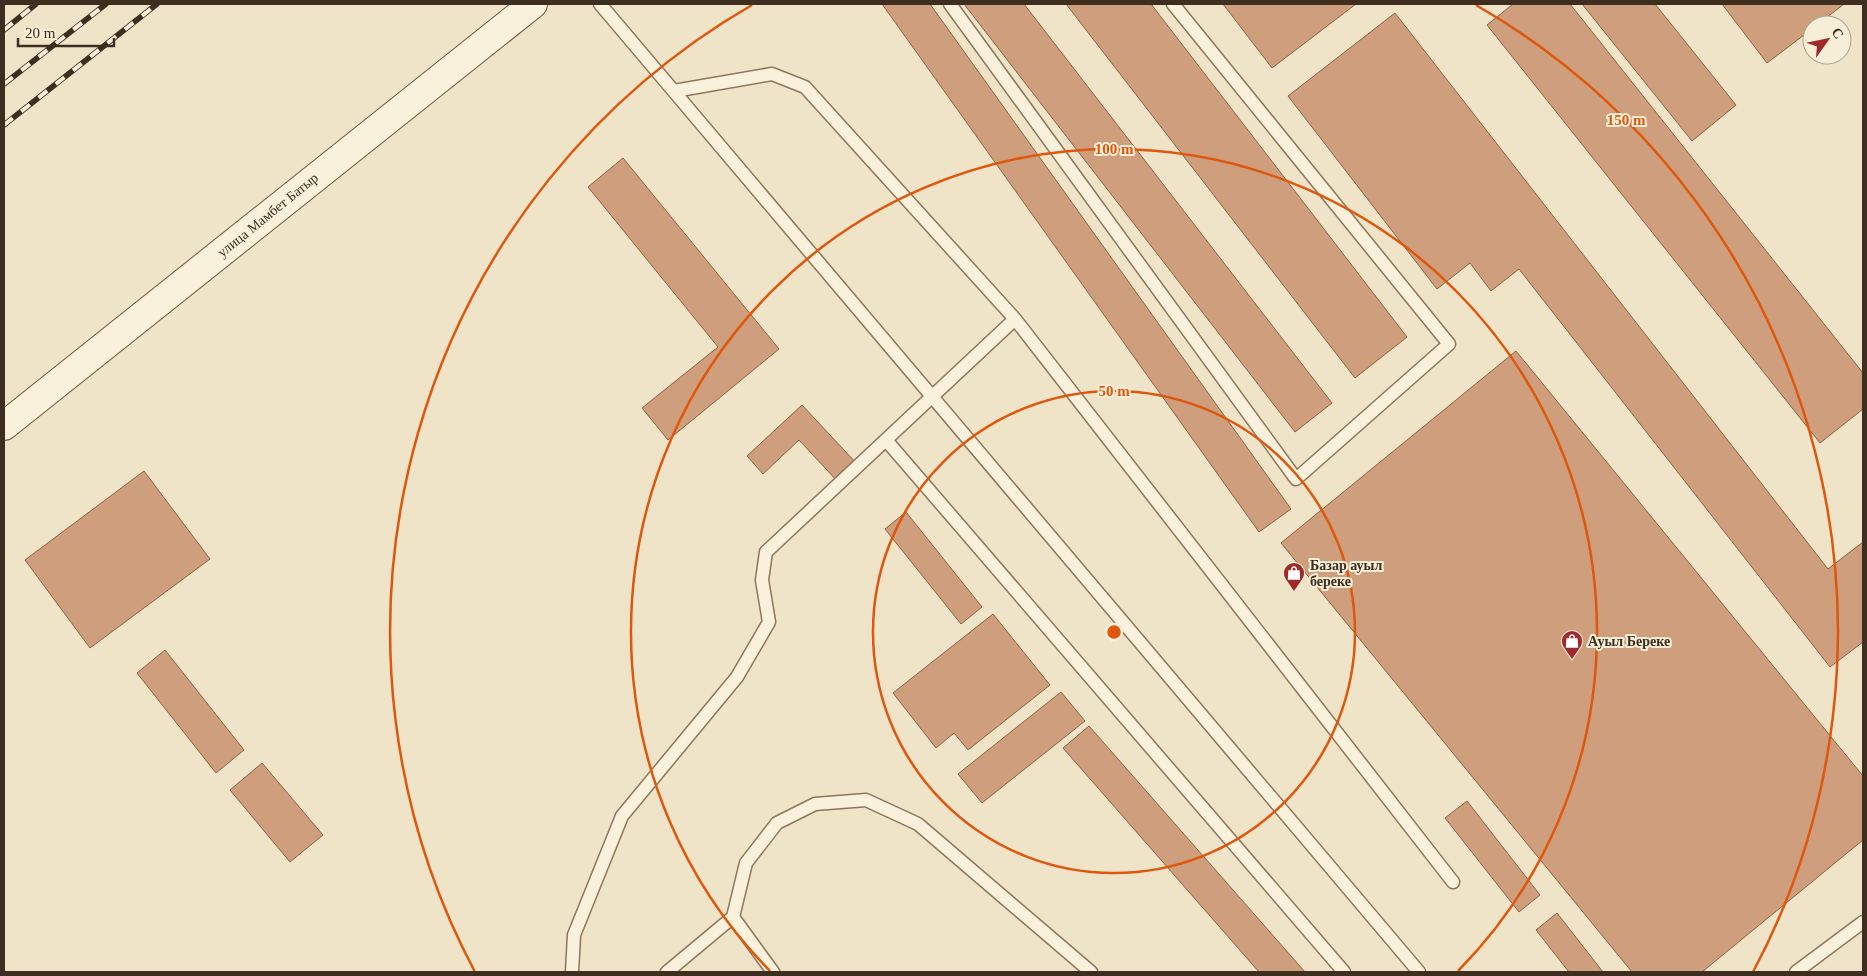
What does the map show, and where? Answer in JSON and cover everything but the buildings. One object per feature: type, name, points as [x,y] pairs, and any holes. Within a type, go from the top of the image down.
[{"type":"main road","name":"улица Мамбет Батыр","points":[[4,426],[533,4]]},
{"type":"lane","points":[[600,4],[1419,972]]},
{"type":"lane","points":[[950,4],[1296,478],[1449,344],[1173,4]]},
{"type":"lane","points":[[674,91],[772,74],[805,88],[1015,319],[1452,882]]},
{"type":"lane","points":[[572,972],[574,935],[622,816],[737,677],[769,622],[762,580],[766,552],[1015,319]]},
{"type":"lane","points":[[886,440],[1344,972]]},
{"type":"lane","points":[[667,972],[733,917],[746,863],[777,823],[815,804],[866,800],[918,824],[1091,972]]},
{"type":"lane","points":[[733,917],[773,972]]},
{"type":"lane","points":[[1796,972],[1863,922]]},
{"type":"railway","points":[[4,30],[36,4]]},
{"type":"railway","points":[[4,84],[106,4]]},
{"type":"railway","points":[[4,125],[157,4]]},
{"type":"place","name":"Базар ауыл береке","points":[[1294,592]]},
{"type":"place","name":"Ауыл Береке","points":[[1572,660]]}]
